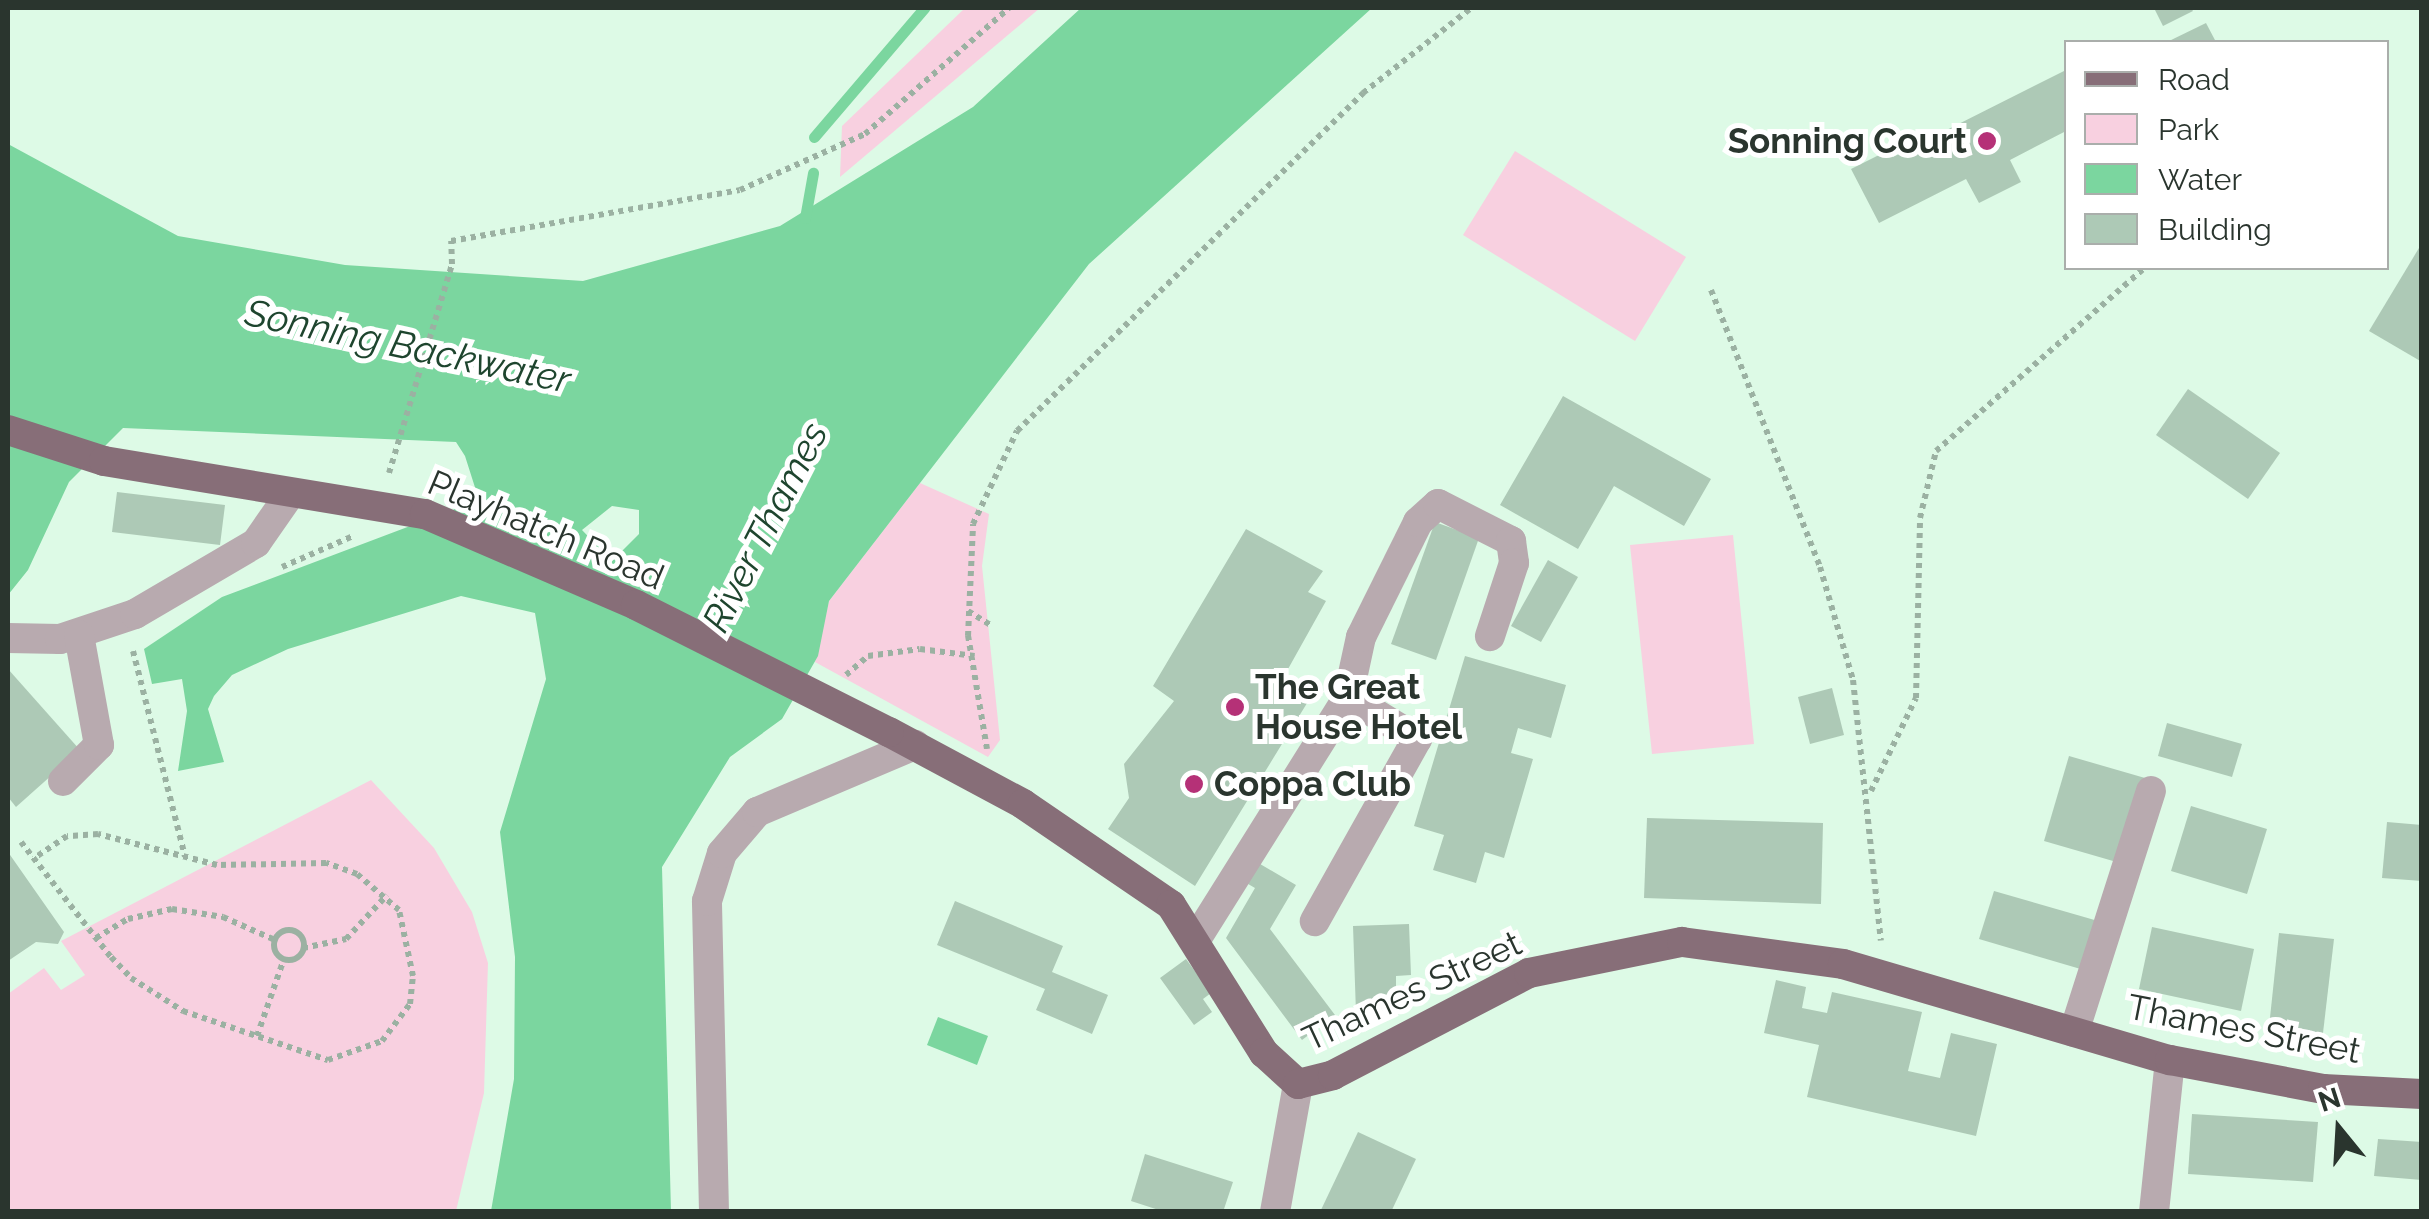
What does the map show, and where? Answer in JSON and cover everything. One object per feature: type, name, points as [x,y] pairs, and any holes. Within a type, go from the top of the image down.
[{"type":"main road","name":"Playhatch Road","points":[[8,430],[104,461],[425,514],[636,605],[902,738]]},
{"type":"main road","name":"Thames Street","points":[[902,738],[970,775],[1171,906],[1264,1053],[1298,1084],[1333,1075],[1529,973],[1606,952],[1682,942],[1881,974],[2170,1060],[2323,1089],[2422,1094]]},
{"type":"street","points":[[8,638],[79,635],[224,568],[256,543],[290,494]]},
{"type":"street","points":[[1195,941],[1348,698],[1361,638],[1418,522],[1438,504],[1511,541],[1514,563],[1490,636]]},
{"type":"street","points":[[63,782],[99,746],[79,635]]},
{"type":"street","points":[[1316,921],[1417,739],[1348,698]]},
{"type":"street","points":[[714,1212],[706,901],[722,853],[757,812],[902,738]]},
{"type":"street","points":[[2074,1032],[2151,791]]},
{"type":"street","points":[[2154,1212],[2170,1060]]},
{"type":"street","points":[[1275,1212],[1298,1084]]},
{"type":"path","points":[[391,470],[452,264],[451,241],[740,190],[865,134],[1008,8]]},
{"type":"path","points":[[970,775],[992,742],[967,610],[973,524],[1016,431],[1363,93],[1471,8]]},
{"type":"path","points":[[1870,792],[1916,698],[1920,518],[1936,452],[2142,270]]},
{"type":"path","points":[[1712,290],[1820,567],[1852,680],[1870,792],[1881,974]]},
{"type":"path","points":[[967,610],[990,625]]},
{"type":"path","points":[[837,684],[868,656],[920,649],[976,656]]},
{"type":"path","points":[[131,657],[184,857]]},
{"type":"path","points":[[21,842],[96,938],[148,994],[308,1057],[345,1060],[400,1024],[414,976],[408,938],[387,895],[326,863],[247,867],[81,834],[34,858]]},
{"type":"path","points":[[258,1036],[284,959],[303,948],[346,939],[387,895]]},
{"type":"path","points":[[96,938],[128,919],[172,909],[223,917],[275,940],[284,959]]},
{"type":"path","points":[[275,940],[292,931],[303,948]]},
{"type":"green space","points":[[965,8],[1040,8],[840,177],[842,126]]},
{"type":"green space","points":[[1515,151],[1686,257],[1635,341],[1463,235]]},
{"type":"green space","points":[[920,483],[989,514],[982,566],[1000,740],[988,757],[815,662],[829,601]]},
{"type":"green space","points":[[1733,535],[1754,744],[1652,754],[1630,545]]},
{"type":"green space","points":[[371,780],[434,848],[472,912],[488,963],[484,1093],[456,1211],[8,1211],[8,994],[44,968],[61,990],[85,975],[61,941]]},
{"type":"water","points":[[1081,8],[1372,8],[1089,264],[829,601],[818,656],[782,719],[730,757],[662,867],[671,1211],[491,1211],[514,1079],[515,957],[500,832],[546,679],[535,613],[461,596],[288,649],[232,675],[214,696],[208,709],[224,762],[178,771],[187,711],[182,679],[152,684],[144,649],[222,597],[479,500],[465,456],[456,442],[123,428],[69,482],[28,570],[8,595],[8,144],[178,236],[345,265],[583,281],[780,226],[973,107]],"holes":[[[612,506],[639,510],[639,534],[612,561],[582,530]]]},
{"type":"water","points":[[938,1017],[988,1036],[977,1065],[927,1045]]},
{"type":"building","points":[[2154,8],[2191,8],[2193,11],[2163,26]]},
{"type":"building","points":[[2206,23],[2215,40],[2171,40]]},
{"type":"building","name":"Sonning Court","points":[[2064,71],[2064,132],[2010,160],[2021,182],[1979,203],[1966,179],[1879,223],[1851,169],[1889,150],[1893,157]]},
{"type":"building","points":[[2422,243],[2422,362],[2369,331]]},
{"type":"building","points":[[2188,389],[2280,453],[2248,499],[2156,435]]},
{"type":"building","points":[[1563,396],[1711,479],[1684,526],[1614,486],[1578,549],[1500,505]]},
{"type":"building","points":[[117,492],[225,505],[220,545],[112,532]]},
{"type":"building","points":[[1435,522],[1479,538],[1436,660],[1391,644]]},
{"type":"building","name":"The Great House Hotel","points":[[1246,529],[1323,571],[1308,592],[1326,601],[1283,678],[1312,695],[1195,886],[1108,829],[1129,798],[1124,764],[1174,701],[1153,686]]},
{"type":"building","points":[[1548,560],[1578,577],[1541,642],[1511,626]]},
{"type":"building","points":[[1465,656],[1566,685],[1551,738],[1518,728],[1511,753],[1533,759],[1504,858],[1485,852],[1476,883],[1433,870],[1444,835],[1414,826]]},
{"type":"building","points":[[8,669],[80,750],[16,807],[8,797]]},
{"type":"building","points":[[1832,688],[1844,735],[1810,744],[1798,697]]},
{"type":"building","points":[[2167,723],[2242,744],[2232,777],[2158,756]]},
{"type":"building","points":[[2069,756],[2145,778],[2120,863],[2044,841]]},
{"type":"building","points":[[2191,806],[2267,829],[2247,894],[2171,871]]},
{"type":"building","points":[[1647,818],[1823,823],[1821,904],[1644,898]]},
{"type":"building","points":[[2387,822],[2422,825],[2422,881],[2382,878]]},
{"type":"building","points":[[8,852],[64,932],[58,944],[36,942],[8,961]]},
{"type":"building","points":[[1255,861],[1296,885],[1270,929],[1335,1015],[1302,1040],[1226,938],[1255,888],[1243,881]]},
{"type":"building","points":[[1994,891],[2098,921],[2084,970],[1979,939]]},
{"type":"building","points":[[955,901],[1063,946],[1052,972],[1108,995],[1092,1034],[1036,1010],[1045,989],[937,945]]},
{"type":"building","points":[[1409,924],[1411,975],[1396,976],[1396,1011],[1356,1013],[1353,926]]},
{"type":"building","points":[[2152,927],[2254,949],[2241,1011],[2139,989]]},
{"type":"building","points":[[2279,933],[2334,939],[2323,1033],[2269,1027]]},
{"type":"building","points":[[1186,959],[1211,993],[1203,999],[1212,1012],[1194,1025],[1160,978]]},
{"type":"building","points":[[1776,980],[1806,987],[1802,1008],[1827,1013],[1832,992],[1922,1012],[1908,1071],[1940,1078],[1951,1033],[1997,1044],[1976,1136],[1807,1097],[1819,1045],[1764,1033]]},
{"type":"building","points":[[2192,1114],[2318,1122],[2313,1182],[2188,1174]]},
{"type":"building","points":[[1358,1132],[1416,1159],[1391,1212],[1320,1212]]},
{"type":"building","points":[[2378,1139],[2422,1142],[2422,1180],[2374,1176]]},
{"type":"building","points":[[1145,1154],[1233,1182],[1223,1212],[1165,1212],[1131,1201]]},
{"type":"waterway","points":[[814,137],[924,8]]},
{"type":"waterway","points":[[805,218],[813,173]]},
{"type":"place","name":"Sonning Court","points":[[1987,141]]},
{"type":"place","name":"The Great House Hotel","points":[[1235,707]]},
{"type":"place","name":"Coppa Club","points":[[1194,784]]},
{"type":"water label","name":"Sonning Backwater","points":[[408,346]]},
{"type":"water label","name":"River Thames","points":[[765,527]]}]
